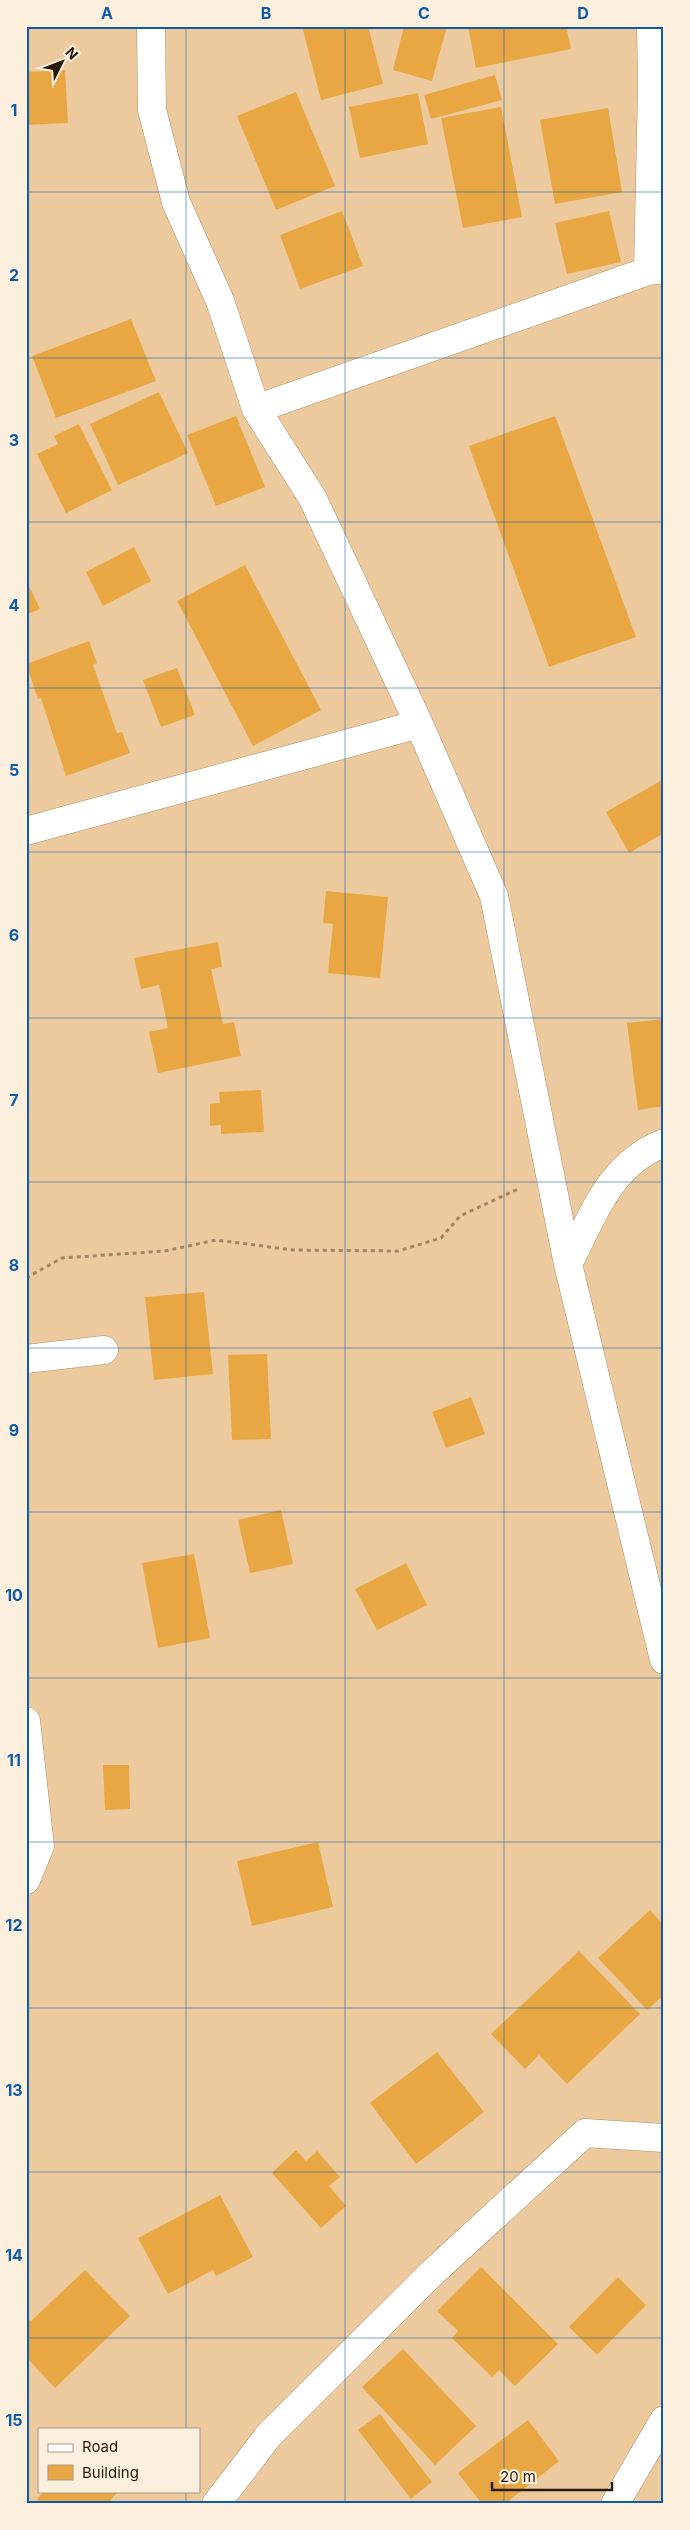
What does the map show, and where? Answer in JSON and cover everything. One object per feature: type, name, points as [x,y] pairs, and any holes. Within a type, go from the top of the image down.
[{"type":"street","points":[[151,26],[152,110],[176,202],[220,301],[256,409],[312,497],[419,724],[494,896],[568,1264],[655,1590],[664,1660]]},
{"type":"street","points":[[256,409],[656,270],[651,26]]},
{"type":"street","points":[[26,831],[419,724]]},
{"type":"street","points":[[568,1264],[606,1190],[625,1165],[648,1149],[664,1143]]},
{"type":"street","points":[[26,1359],[104,1350]]},
{"type":"street","points":[[26,1721],[40,1846],[26,1880]]},
{"type":"street","points":[[216,2504],[269,2435],[433,2272],[585,2133],[664,2138]]},
{"type":"street","points":[[615,2504],[664,2420]]},
{"type":"path","points":[[26,1278],[62,1258],[165,1251],[216,1240],[293,1250],[398,1251],[441,1238],[460,1216],[550,1174]]},
{"type":"building","points":[[302,26],[368,26],[383,84],[321,100]]},
{"type":"building","points":[[404,26],[447,26],[432,81],[393,70]]},
{"type":"building","points":[[468,26],[566,26],[571,49],[476,68]]},
{"type":"building","points":[[65,70],[68,123],[26,125],[26,72]]},
{"type":"building","points":[[495,75],[502,100],[431,119],[424,95]]},
{"type":"building","points":[[296,92],[335,186],[276,210],[237,116]]},
{"type":"building","points":[[418,93],[428,144],[360,158],[349,107]]},
{"type":"building","points":[[501,107],[522,217],[463,228],[441,118]]},
{"type":"building","points":[[608,108],[622,192],[555,204],[540,120]]},
{"type":"building","points":[[342,211],[363,266],[300,289],[280,235]]},
{"type":"building","points":[[609,211],[621,262],[567,274],[555,223]]},
{"type":"building","points":[[131,319],[156,381],[56,418],[32,356]]},
{"type":"building","points":[[159,392],[188,453],[118,485],[90,424]]},
{"type":"building","points":[[236,416],[265,487],[216,506],[187,435]]},
{"type":"building","points":[[555,416],[636,637],[549,667],[469,446]]},
{"type":"building","points":[[79,424],[112,490],[66,513],[37,454],[58,444],[54,436]]},
{"type":"building","points":[[134,547],[151,581],[103,606],[86,572]]},
{"type":"building","points":[[245,565],[321,710],[253,746],[177,601]]},
{"type":"building","points":[[26,580],[40,609],[26,615]]},
{"type":"building","points":[[89,641],[97,663],[93,665],[117,733],[122,732],[130,753],[66,776],[41,698],[38,699],[26,664]]},
{"type":"building","points":[[177,668],[195,715],[161,727],[143,680]]},
{"type":"building","points":[[664,779],[664,833],[629,853],[606,812]]},
{"type":"building","points":[[326,891],[388,897],[380,978],[328,973],[333,924],[323,923]]},
{"type":"building","points":[[218,942],[222,967],[211,969],[223,1024],[234,1022],[241,1056],[158,1073],[149,1032],[168,1028],[159,985],[141,989],[134,958]]},
{"type":"building","points":[[664,1019],[664,1106],[638,1110],[627,1023]]},
{"type":"building","points":[[261,1090],[264,1132],[221,1134],[221,1125],[210,1126],[210,1104],[220,1103],[219,1092]]},
{"type":"building","points":[[204,1292],[213,1374],[154,1380],[145,1297]]},
{"type":"building","points":[[267,1354],[271,1439],[232,1440],[228,1355]]},
{"type":"building","points":[[471,1397],[485,1434],[446,1448],[432,1412]]},
{"type":"building","points":[[281,1510],[293,1564],[250,1573],[238,1520]]},
{"type":"building","points":[[194,1554],[210,1638],[158,1648],[142,1563]]},
{"type":"building","points":[[406,1563],[427,1605],[377,1630],[355,1589]]},
{"type":"building","points":[[103,1765],[129,1765],[130,1809],[105,1810]]},
{"type":"building","points":[[318,1842],[333,1907],[252,1926],[237,1861]]},
{"type":"building","points":[[650,1910],[664,1925],[664,1995],[647,2010],[598,1958]]},
{"type":"building","points":[[579,1951],[640,2014],[567,2084],[539,2055],[525,2069],[491,2034]]},
{"type":"building","points":[[437,2052],[484,2112],[416,2164],[370,2103]]},
{"type":"building","points":[[296,2150],[306,2161],[317,2151],[340,2177],[329,2186],[346,2206],[321,2228],[272,2173]]},
{"type":"building","points":[[220,2195],[253,2257],[216,2276],[213,2270],[168,2294],[138,2238]]},
{"type":"building","points":[[481,2267],[558,2344],[515,2386],[499,2370],[492,2377],[452,2338],[458,2331],[437,2311]]},
{"type":"building","points":[[85,2270],[130,2316],[55,2388],[26,2357],[26,2316],[31,2321]]},
{"type":"building","points":[[618,2277],[646,2305],[597,2355],[569,2327]]},
{"type":"building","points":[[403,2349],[476,2426],[435,2465],[362,2387]]},
{"type":"building","points":[[380,2414],[432,2482],[411,2499],[358,2430]]},
{"type":"building","points":[[528,2420],[559,2461],[505,2504],[482,2504],[458,2473]]},
{"type":"building","points":[[43,2492],[117,2492],[108,2504],[43,2504],[37,2499]]}]
